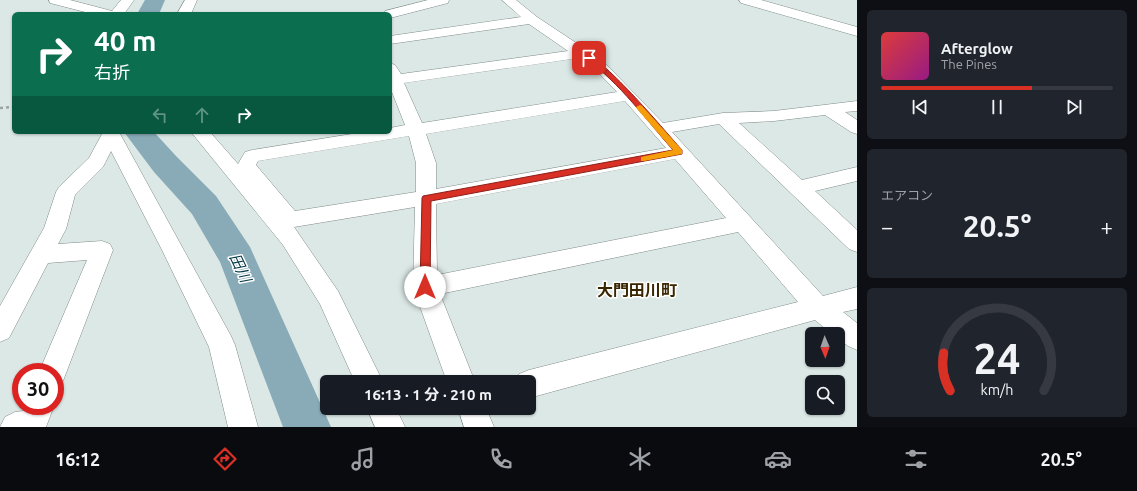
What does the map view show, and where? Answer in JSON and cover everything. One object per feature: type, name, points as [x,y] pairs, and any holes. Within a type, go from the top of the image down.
[{"type":"main road","points":[[746,0],[857,32]]},
{"type":"street","points":[[55,0],[100,12]]},
{"type":"street","points":[[119,12],[128,0]]},
{"type":"street","points":[[185,12],[191,0]]},
{"type":"street","points":[[392,13],[443,0]]},
{"type":"street","points":[[508,0],[532,20],[596,63],[629,95],[817,307],[857,338]]},
{"type":"street","points":[[392,40],[532,20]]},
{"type":"street","points":[[459,375],[425,287],[426,163],[416,130],[392,74],[582,53]]},
{"type":"street","points":[[392,132],[416,130],[629,95]]},
{"type":"street","points":[[659,129],[722,118],[774,116],[857,106]]},
{"type":"street","points":[[828,109],[857,128]]},
{"type":"street","points":[[722,118],[857,243]]},
{"type":"street","points":[[0,330],[55,229],[66,192],[96,162],[110,134]]},
{"type":"street","points":[[110,134],[173,249],[222,345],[243,427]]},
{"type":"street","points":[[202,134],[291,239],[329,298],[366,375]]},
{"type":"street","points":[[371,134],[338,137],[252,156],[246,166],[290,220],[426,198],[679,152]]},
{"type":"street","points":[[799,188],[857,174]]},
{"type":"street","points":[[425,287],[743,223]]},
{"type":"street","points":[[42,254],[102,250],[57,363]]},
{"type":"street","points":[[536,382],[817,307],[857,298]]},
{"type":"street","points":[[15,427],[32,425],[36,415]]},
{"type":"street","points":[[384,415],[390,427]]},
{"type":"street","points":[[475,415],[479,427]]},
{"type":"path","points":[[0,108],[12,107]]},
{"type":"waterway","name":"田川","points":[[149,12],[155,0]]},
{"type":"waterway","name":"田川","points":[[140,134],[165,164],[204,205],[237,258],[307,427]]},
{"type":"slow traffic","points":[[640,107],[679,152],[644,159]]},
{"type":"district","name":"大門田川町","points":[[637,290]]},
{"type":"route","points":[[425,287],[426,198],[679,152],[629,95],[589,58]]}]
